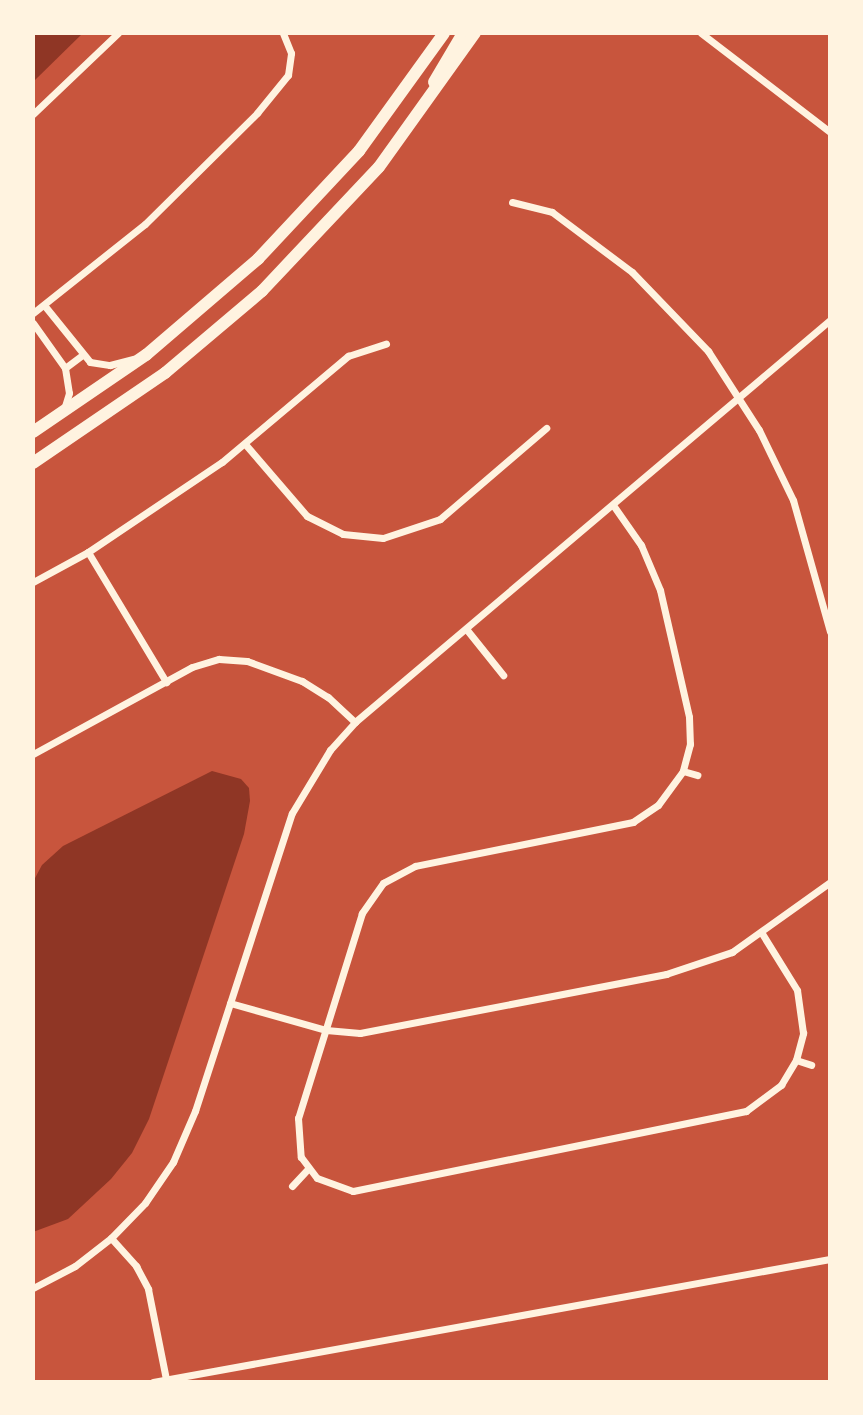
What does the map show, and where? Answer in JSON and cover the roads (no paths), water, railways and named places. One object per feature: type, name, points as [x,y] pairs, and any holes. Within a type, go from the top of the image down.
[{"type":"main road","points":[[33,432],[146,355],[213,300],[310,206],[395,105],[444,33]]},
{"type":"main road","points":[[417,117],[463,33]]},
{"type":"main road","points":[[33,463],[166,373],[253,299],[326,228],[417,117],[475,33]]},
{"type":"street","points":[[33,114],[118,33]]},
{"type":"street","points":[[33,313],[153,216],[257,113],[288,75],[291,53],[283,33]]},
{"type":"street","points":[[433,33],[433,49]]},
{"type":"street","points":[[701,33],[830,132]]},
{"type":"street","points":[[512,202],[552,212],[643,281],[691,330],[738,397],[793,500],[830,632]]},
{"type":"street","points":[[44,305],[81,356],[110,365],[146,355]]},
{"type":"street","points":[[33,1288],[75,1266],[111,1238],[155,1190],[180,1147],[292,813],[319,765],[355,722],[829,322]]},
{"type":"street","points":[[33,323],[65,368],[69,393],[62,414]]},
{"type":"street","points":[[33,582],[88,552],[245,444],[348,356],[386,344]]},
{"type":"street","points":[[65,368],[81,356]]},
{"type":"street","points":[[245,444],[307,516],[343,534],[383,538],[440,519],[546,428]]},
{"type":"street","points":[[613,505],[641,545],[660,590],[689,717],[690,744],[682,771],[658,805],[618,827],[415,866],[392,875],[367,902],[296,1131],[307,1169],[328,1185],[353,1191],[710,1121],[759,1104],[781,1085],[796,1060],[803,1033],[802,1004],[792,978],[761,933]]},
{"type":"street","points":[[88,552],[166,682]]},
{"type":"street","points":[[467,630],[503,675]]},
{"type":"street","points":[[33,754],[205,662],[247,661],[311,686],[355,722]]},
{"type":"street","points":[[682,771],[697,775]]},
{"type":"street","points":[[230,1003],[326,1030],[385,1030],[674,972],[716,959],[761,933],[830,882]]},
{"type":"street","points":[[796,1060],[811,1065]]},
{"type":"street","points":[[292,1186],[307,1169]]},
{"type":"street","points":[[111,1238],[148,1289],[166,1379]]},
{"type":"street","points":[[153,1382],[830,1259]]}]
